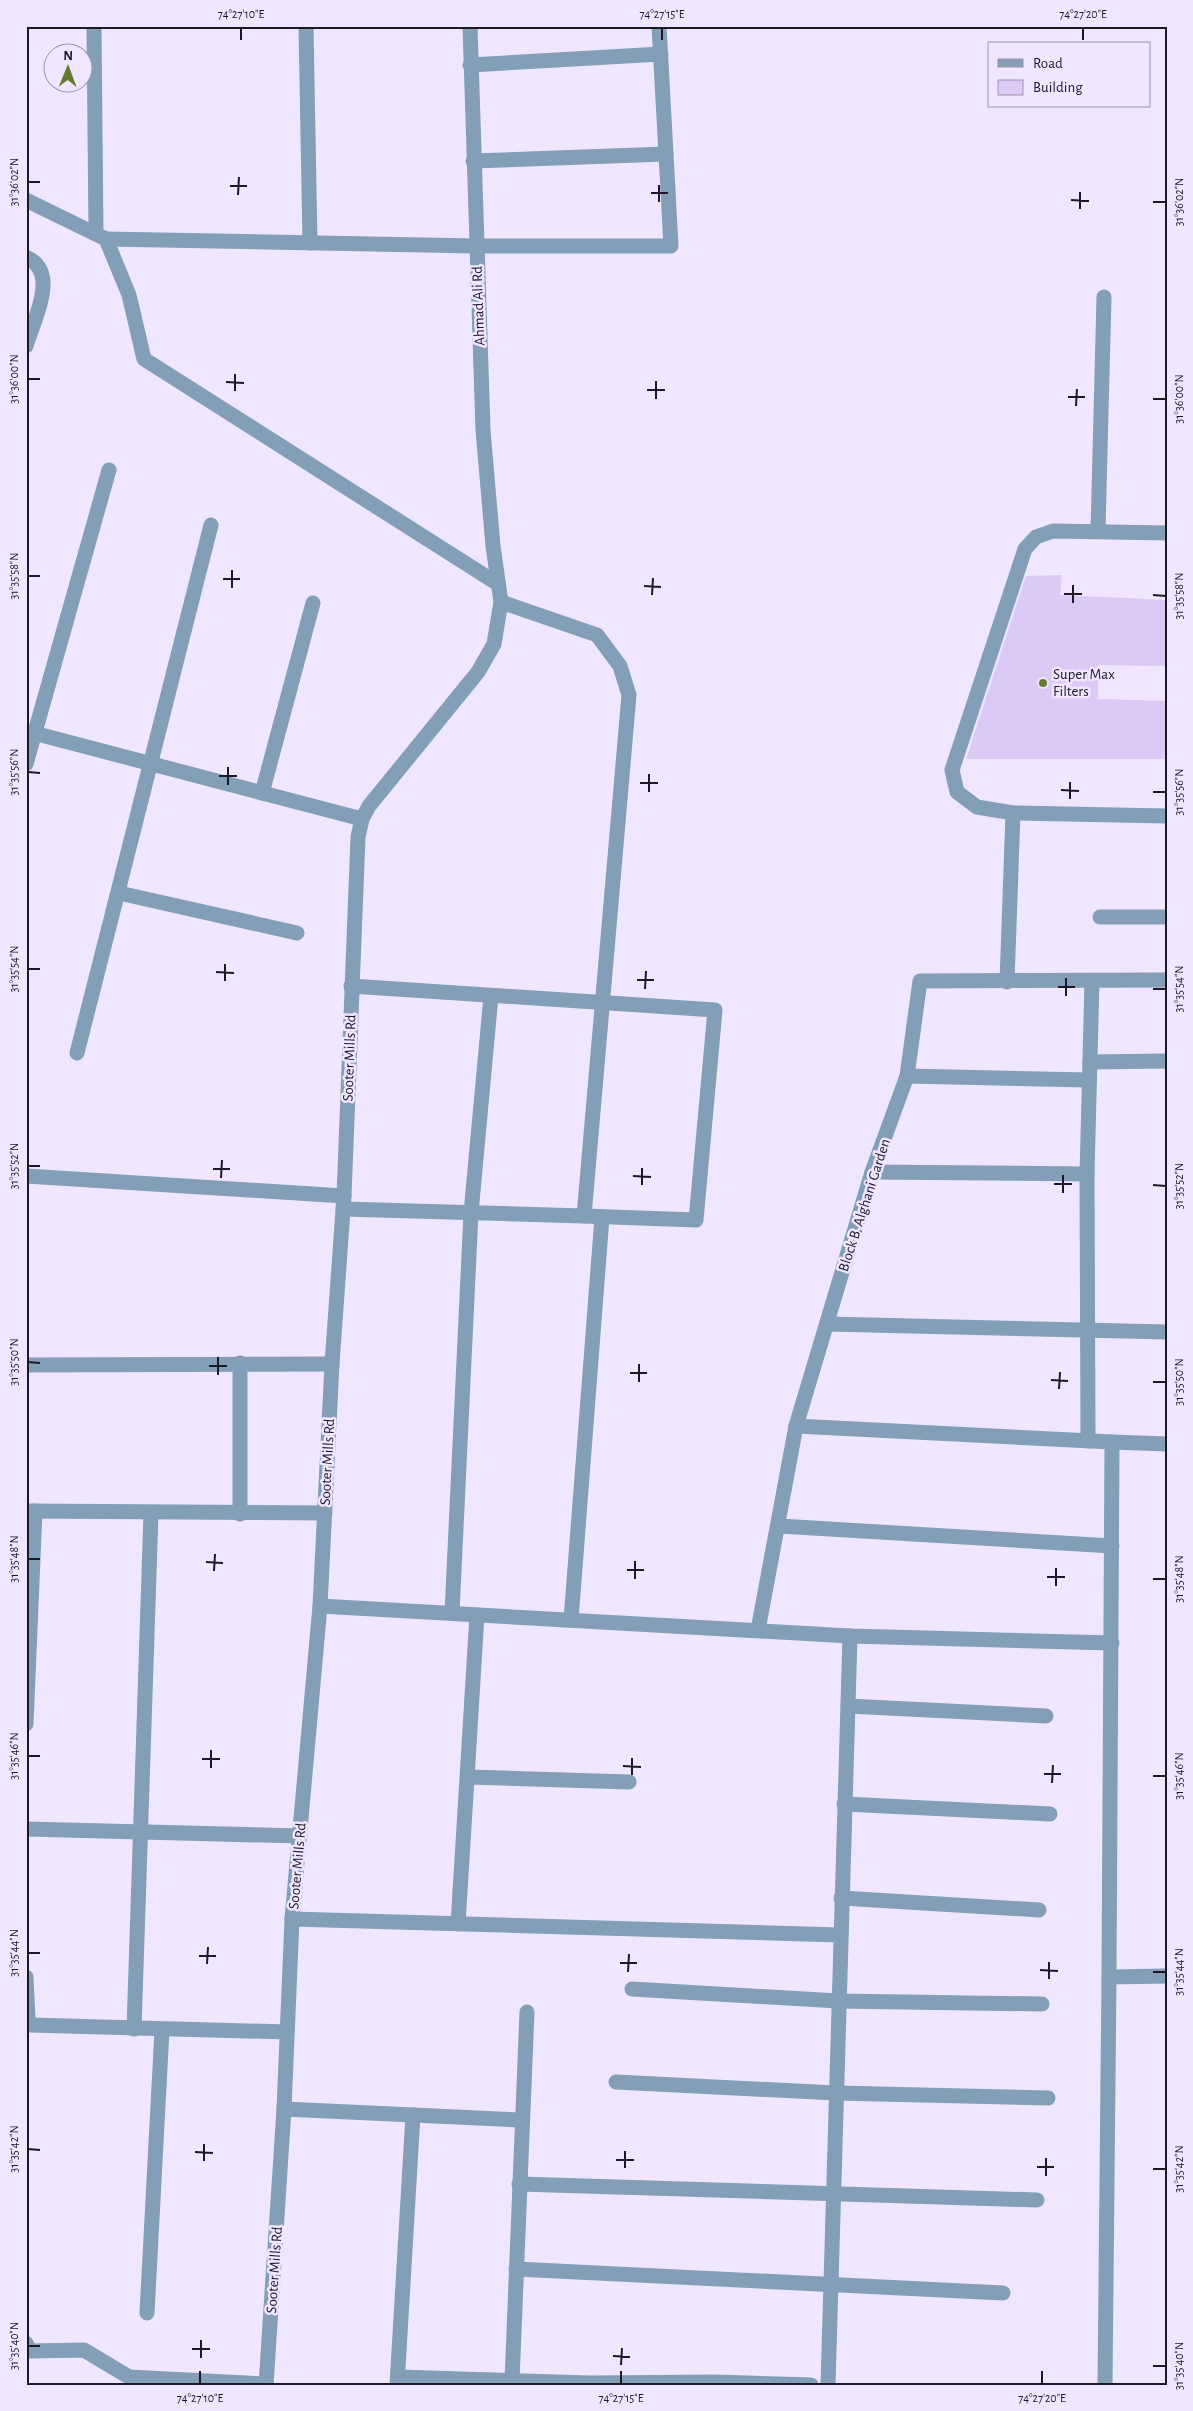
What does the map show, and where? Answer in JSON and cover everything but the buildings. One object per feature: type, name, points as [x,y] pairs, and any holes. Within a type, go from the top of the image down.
[{"type":"street","points":[[94,26],[101,236],[129,295],[144,359],[498,584]]},
{"type":"street","points":[[306,26],[310,243]]},
{"type":"street","name":"Ahmad Ali Rd","points":[[470,26],[482,430],[498,584]]},
{"type":"street","points":[[26,200],[101,236],[476,246],[671,246],[659,26]]},
{"type":"street","points":[[470,65],[661,54]]},
{"type":"street","points":[[473,161],[666,154]]},
{"type":"street","points":[[26,257],[34,261],[39,267],[45,284],[27,342]]},
{"type":"street","points":[[1098,532],[1104,297]]},
{"type":"street","points":[[26,764],[30,732],[109,470]]},
{"type":"street","points":[[77,1053],[152,764],[211,524]]},
{"type":"street","points":[[1167,533],[1053,531],[1036,538],[1025,549],[952,770],[957,792],[977,807],[1014,813],[1167,816]]},
{"type":"street","name":"Sooter Mills Rd","points":[[266,2384],[284,2109],[292,1919],[320,1606],[332,1364],[344,1202],[358,837],[362,818],[384,785],[478,672],[494,644],[501,602],[498,584]]},
{"type":"street","points":[[501,602],[597,635],[620,666],[629,695],[584,1216]]},
{"type":"street","points":[[262,793],[312,604]]},
{"type":"street","points":[[30,732],[362,818]]},
{"type":"street","points":[[1014,813],[1006,982],[1167,980]]},
{"type":"street","points":[[119,892],[297,933]]},
{"type":"street","points":[[1100,917],[1167,918]]},
{"type":"street","name":"Block B, Alghani Garden","points":[[758,1630],[796,1426],[872,1172],[907,1076],[920,981],[1006,982]]},
{"type":"street","points":[[1088,1441],[1088,1174],[1092,981]]},
{"type":"street","points":[[26,1176],[471,1213],[696,1220],[714,1010],[351,986]]},
{"type":"street","points":[[452,1613],[471,1213],[491,996]]},
{"type":"street","points":[[1090,1062],[1167,1061]]},
{"type":"street","points":[[907,1076],[1089,1080]]},
{"type":"street","points":[[872,1172],[1088,1174]]},
{"type":"street","points":[[572,1620],[602,1217]]},
{"type":"street","points":[[827,1324],[1087,1332],[1167,1332]]},
{"type":"street","points":[[240,1363],[240,1514]]},
{"type":"street","points":[[26,1365],[332,1364]]},
{"type":"street","points":[[796,1426],[1167,1444]]},
{"type":"street","points":[[1105,2385],[1112,1442]]},
{"type":"street","points":[[26,1724],[31,1511],[240,1514],[325,1513]]},
{"type":"street","points":[[134,2029],[151,1513]]},
{"type":"street","points":[[778,1526],[1112,1546]]},
{"type":"street","points":[[320,1606],[850,1636],[1112,1643]]},
{"type":"street","points":[[458,1924],[469,1777],[477,1615]]},
{"type":"street","points":[[828,2385],[850,1636]]},
{"type":"street","points":[[848,1706],[1046,1716]]},
{"type":"street","points":[[469,1777],[629,1782]]},
{"type":"street","points":[[844,1804],[1050,1814]]},
{"type":"street","points":[[26,1829],[300,1836]]},
{"type":"street","points":[[842,1898],[1039,1910]]},
{"type":"street","points":[[292,1919],[840,1935]]},
{"type":"street","points":[[1109,1977],[1167,1976]]},
{"type":"street","points":[[26,1977],[30,2025],[287,2032]]},
{"type":"street","points":[[632,1989],[838,2001],[1042,2004]]},
{"type":"street","points":[[512,2381],[521,2120],[527,2012]]},
{"type":"street","points":[[147,2313],[162,2030]]},
{"type":"street","points":[[616,2082],[836,2093],[1048,2098]]},
{"type":"street","points":[[284,2109],[521,2120]]},
{"type":"street","points":[[413,2115],[397,2381],[811,2385]]},
{"type":"street","points":[[519,2184],[833,2192],[1037,2200]]},
{"type":"street","points":[[516,2269],[1003,2293]]},
{"type":"street","points":[[27,2348],[84,2350],[129,2377],[266,2384]]},
{"type":"place","name":"Super Max Filters","points":[[1043,683]]}]
